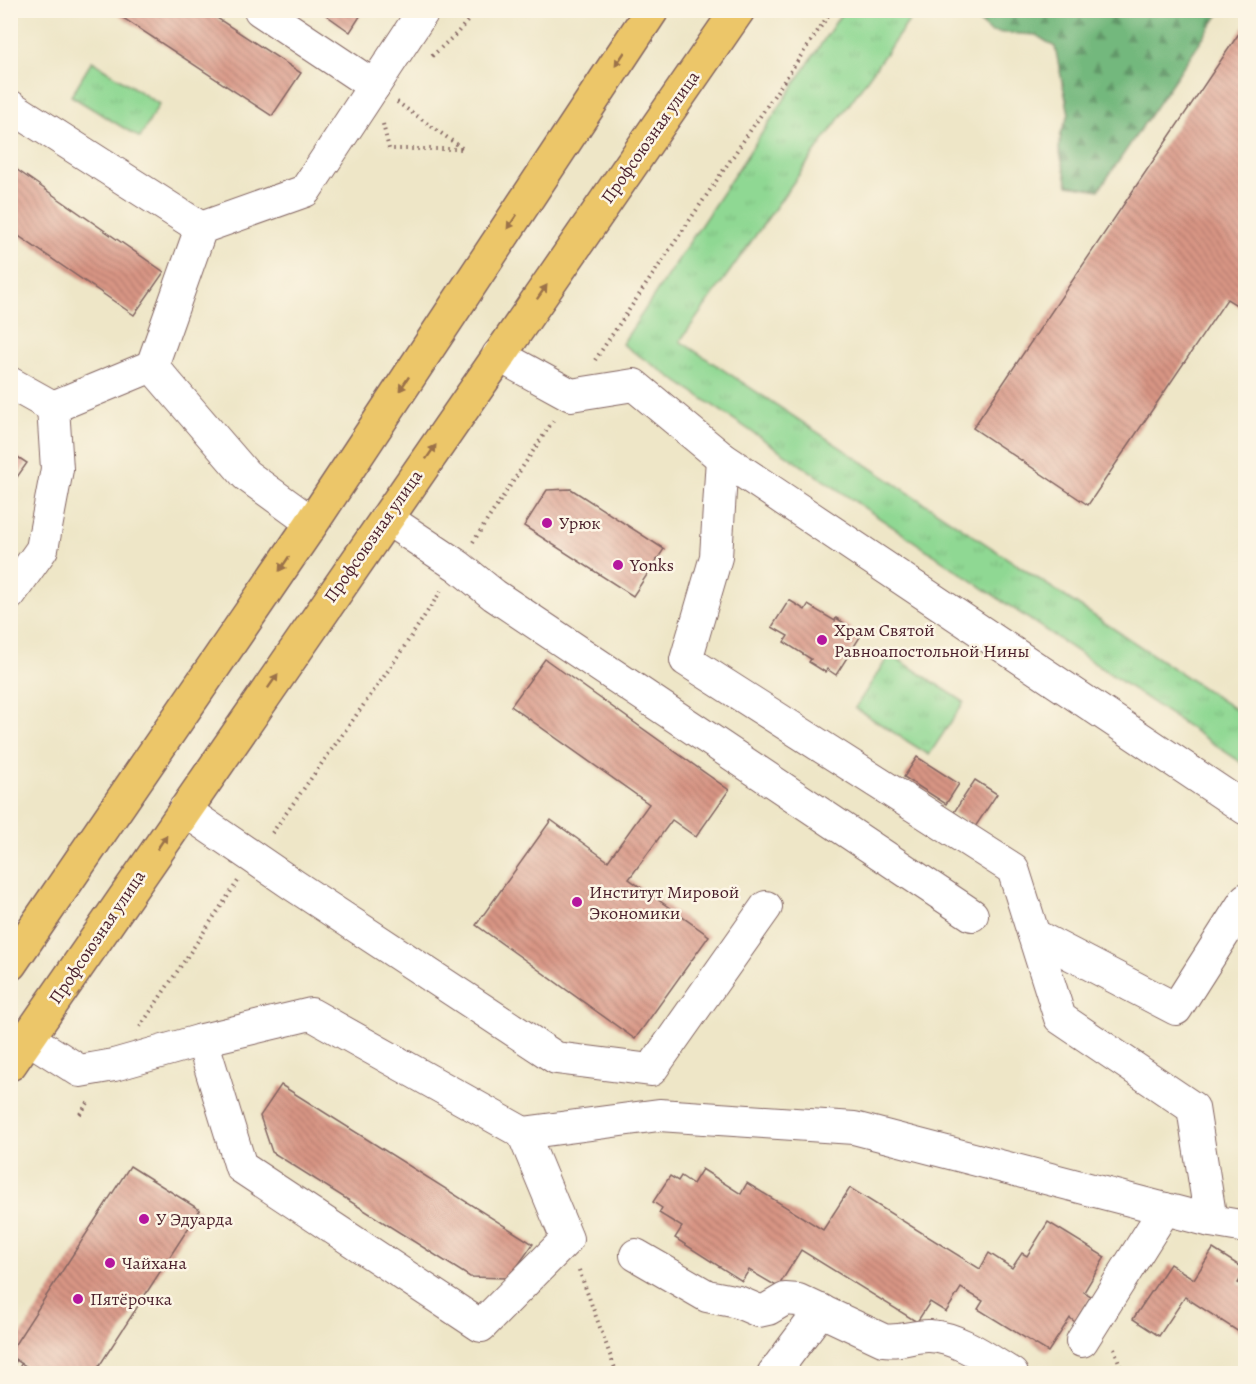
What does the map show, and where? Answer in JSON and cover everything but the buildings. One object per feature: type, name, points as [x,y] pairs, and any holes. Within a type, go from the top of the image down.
[{"type":"main road","points":[[10,964],[312,523],[652,10]]},
{"type":"main road","name":"Профсоюзная улица","points":[[19,1051],[738,10]]},
{"type":"lane","points":[[201,228],[305,191],[424,10]]},
{"type":"lane","points":[[265,12],[374,86]]},
{"type":"lane","points":[[10,106],[201,228]]},
{"type":"lane","points":[[53,407],[152,366],[201,228]]},
{"type":"lane","points":[[498,355],[571,395],[634,385],[722,458],[1245,809]]},
{"type":"lane","points":[[152,366],[246,475],[312,523]]},
{"type":"lane","points":[[10,383],[53,407]]},
{"type":"lane","points":[[10,594],[42,549],[57,469],[53,407]]},
{"type":"lane","points":[[722,458],[716,557],[686,660],[1013,869],[1060,1018],[1193,1108],[1211,1221]]},
{"type":"lane","points":[[386,518],[458,566],[504,602],[972,915]]},
{"type":"lane","points":[[184,810],[555,1058],[651,1070],[766,907]]},
{"type":"lane","points":[[1034,935],[1176,1009],[1245,899]]},
{"type":"lane","points":[[19,1051],[80,1071],[114,1065],[202,1040],[312,1014],[524,1133],[659,1115],[854,1128],[1211,1221],[1245,1227]]},
{"type":"lane","points":[[202,1040],[241,1167],[481,1326],[567,1239],[524,1133]]},
{"type":"lane","points":[[1082,1341],[1165,1209]]},
{"type":"lane","points":[[636,1255],[707,1296],[738,1302],[759,1311],[768,1309],[785,1299],[798,1300],[883,1341],[896,1342],[929,1336],[957,1342],[1012,1374]]},
{"type":"lane","points":[[773,1374],[821,1310]]},
{"type":"path","points":[[374,86],[445,136],[463,149],[389,149],[374,86]]},
{"type":"path","points":[[567,1239],[617,1374]]},
{"type":"path","points":[[10,1358],[34,1374]]},
{"type":"green space","points":[[1221,10],[1099,190],[1068,185],[1059,149],[1061,133],[1069,114],[1055,47],[1036,35],[991,32],[975,18],[976,11]]},
{"type":"green space","points":[[843,11],[916,11],[680,341],[1245,716],[1245,765],[622,344]]},
{"type":"green space","points":[[92,61],[159,104],[140,138],[71,96]]},
{"type":"green space","points":[[890,654],[964,702],[929,755],[855,708]]},
{"type":"place","name":"Урюк","points":[[547,523]]},
{"type":"place","name":"Yonks","points":[[618,565]]},
{"type":"place","name":"Храм Святой Равноапостольной Нины","points":[[822,640]]},
{"type":"place","name":"Институт Мировой Экономики","points":[[577,902]]},
{"type":"place","name":"У Эдуарда","points":[[144,1219]]},
{"type":"place","name":"Чайхана","points":[[110,1263]]},
{"type":"place","name":"Пятёрочка","points":[[78,1299]]}]
